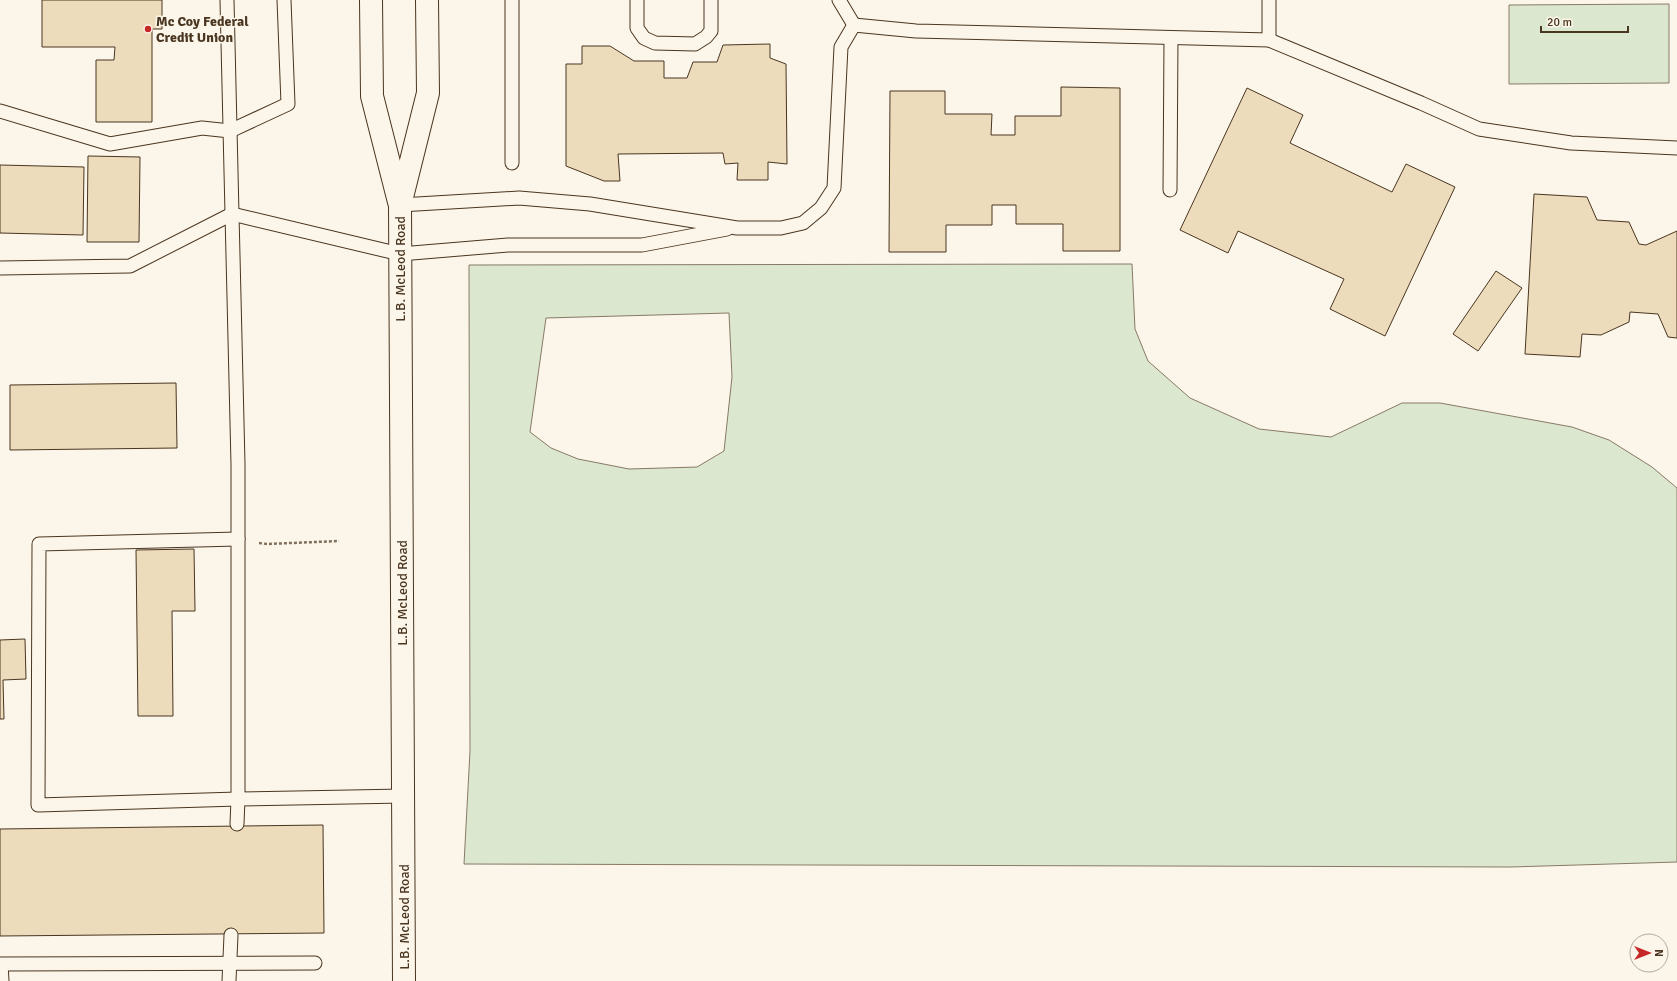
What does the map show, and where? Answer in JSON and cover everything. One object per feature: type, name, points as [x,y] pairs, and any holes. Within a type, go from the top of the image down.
[{"type":"street","name":"L.B. McLeod Road","points":[[371,0],[372,96],[400,205]]},
{"type":"street","name":"L.B. McLeod Road","points":[[404,981],[400,205],[428,93],[427,0]]},
{"type":"lane","points":[[227,0],[238,464],[237,824]]},
{"type":"lane","points":[[0,111],[110,144],[202,128],[230,131],[288,104],[284,0]]},
{"type":"lane","points":[[512,0],[512,163]]},
{"type":"lane","points":[[637,0],[637,28],[644,38],[654,43],[696,44],[706,37],[711,31],[711,0]]},
{"type":"lane","points":[[839,0],[854,25]]},
{"type":"lane","points":[[1269,0],[1269,40]]},
{"type":"lane","points":[[400,205],[519,198],[590,204],[737,228],[781,228],[803,223],[821,208],[834,188],[841,47],[854,25]]},
{"type":"lane","points":[[854,25],[916,31],[1269,40],[1421,103],[1479,129],[1571,142],[1677,148]]},
{"type":"lane","points":[[1170,190],[1171,38]]},
{"type":"lane","points":[[0,268],[130,266],[232,214],[400,254],[508,245],[642,245],[737,228]]},
{"type":"lane","points":[[238,540],[39,544],[38,805],[404,796]]},
{"type":"lane","points":[[229,981],[231,935]]},
{"type":"lane","points":[[2,981],[1,964],[315,963]]},
{"type":"path","points":[[238,540],[267,544],[339,541]]},
{"type":"green space","points":[[1669,4],[1669,83],[1509,84],[1509,5]]},
{"type":"green space","points":[[1132,264],[1135,329],[1148,361],[1190,398],[1259,429],[1331,437],[1402,403],[1440,403],[1572,427],[1609,440],[1652,467],[1677,488],[1677,862],[1511,867],[464,864],[470,751],[469,265]],"holes":[[[729,313],[732,377],[724,451],[697,467],[629,469],[578,459],[551,448],[530,432],[546,318]]]},
{"type":"building","points":[[42,0],[162,0],[162,29],[152,29],[152,122],[96,122],[96,60],[114,60],[115,47],[42,47]]},
{"type":"building","points":[[770,44],[770,58],[786,64],[787,164],[768,162],[768,180],[737,180],[738,163],[725,164],[723,153],[618,154],[620,181],[604,181],[566,166],[566,64],[582,64],[582,46],[610,46],[634,61],[664,61],[664,78],[687,78],[693,62],[717,62],[723,45]]},
{"type":"building","points":[[1061,87],[1120,88],[1120,251],[1063,251],[1063,224],[1016,224],[1016,205],[992,205],[992,225],[946,225],[946,252],[889,252],[890,91],[945,91],[945,114],[992,114],[991,135],[1015,135],[1015,116],[1061,116]]},
{"type":"building","points":[[1247,88],[1303,115],[1290,143],[1392,192],[1406,164],[1455,187],[1385,336],[1330,309],[1344,279],[1238,231],[1228,253],[1180,230]]},
{"type":"building","points":[[88,156],[140,157],[139,242],[87,242]]},
{"type":"building","points":[[0,165],[84,167],[83,235],[0,233]]},
{"type":"building","points":[[1534,194],[1587,197],[1597,220],[1629,222],[1639,244],[1646,245],[1677,231],[1677,338],[1668,337],[1658,314],[1630,312],[1629,322],[1601,335],[1582,334],[1580,357],[1525,354]]},
{"type":"building","points":[[1496,271],[1522,288],[1478,351],[1453,334]]},
{"type":"building","points":[[176,383],[177,448],[10,450],[10,385]]},
{"type":"building","points":[[194,549],[195,611],[172,611],[173,716],[138,716],[136,550]]},
{"type":"building","points":[[25,639],[26,679],[3,680],[4,719],[0,719],[0,640]]},
{"type":"building","points":[[323,825],[324,933],[0,936],[0,829]]},
{"type":"place","name":"Mc Coy Federal Credit Union","points":[[148,29]]}]
